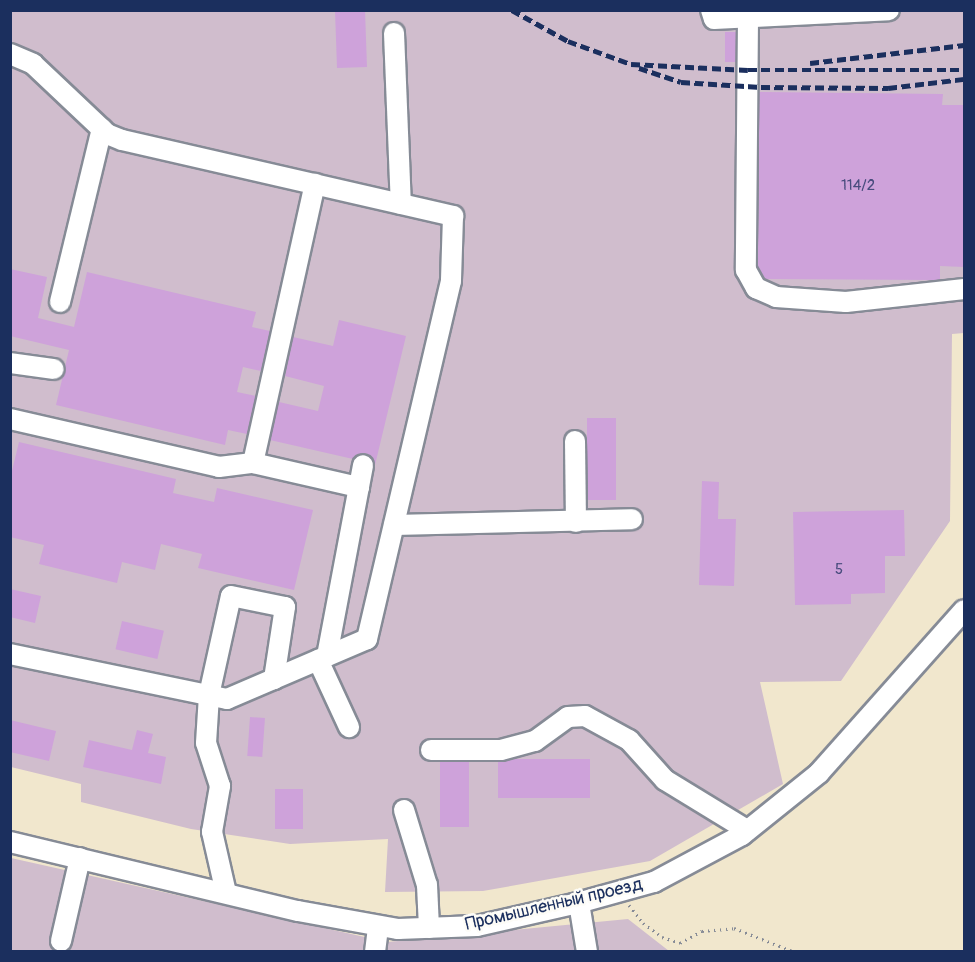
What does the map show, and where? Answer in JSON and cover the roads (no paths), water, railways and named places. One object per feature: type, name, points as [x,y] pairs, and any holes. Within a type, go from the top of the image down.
[{"type":"street","points":[[711,10],[714,19],[890,10]]},
{"type":"street","points":[[748,18],[746,270],[756,288],[776,297],[846,302],[964,288]]},
{"type":"street","points":[[394,33],[401,204]]},
{"type":"street","points":[[10,54],[33,64],[102,129],[122,140],[453,216],[451,281],[367,639],[227,699],[10,654]]},
{"type":"street","points":[[60,302],[102,129]]},
{"type":"street","points":[[253,463],[315,184]]},
{"type":"street","points":[[10,363],[54,369]]},
{"type":"street","points":[[10,419],[102,432],[219,467],[253,463],[359,488]]},
{"type":"street","points":[[575,441],[576,522]]},
{"type":"street","points":[[349,727],[322,658],[363,465]]},
{"type":"street","points":[[393,525],[558,519],[576,522],[632,519]]},
{"type":"street","points":[[226,893],[212,832],[220,786],[206,743],[209,695],[231,596],[285,607],[274,679]]},
{"type":"street","name":"Промышленный проезд","points":[[10,842],[378,926],[429,928],[477,926],[579,903],[654,882],[747,830],[819,773],[964,610]]},
{"type":"street","points":[[431,750],[501,750],[534,741],[568,717],[585,716],[629,740],[665,780],[747,830]]},
{"type":"street","points":[[404,810],[427,885],[429,928]]},
{"type":"street","points":[[61,941],[80,858]]},
{"type":"street","points":[[579,903],[587,951]]},
{"type":"street","points":[[375,951],[378,926]]},
{"type":"railway","points":[[512,10],[568,41],[631,64],[748,70],[964,70]]},
{"type":"railway","points":[[810,63],[964,45]]},
{"type":"railway","points":[[639,68],[681,82],[761,87],[888,88],[964,79]]}]
